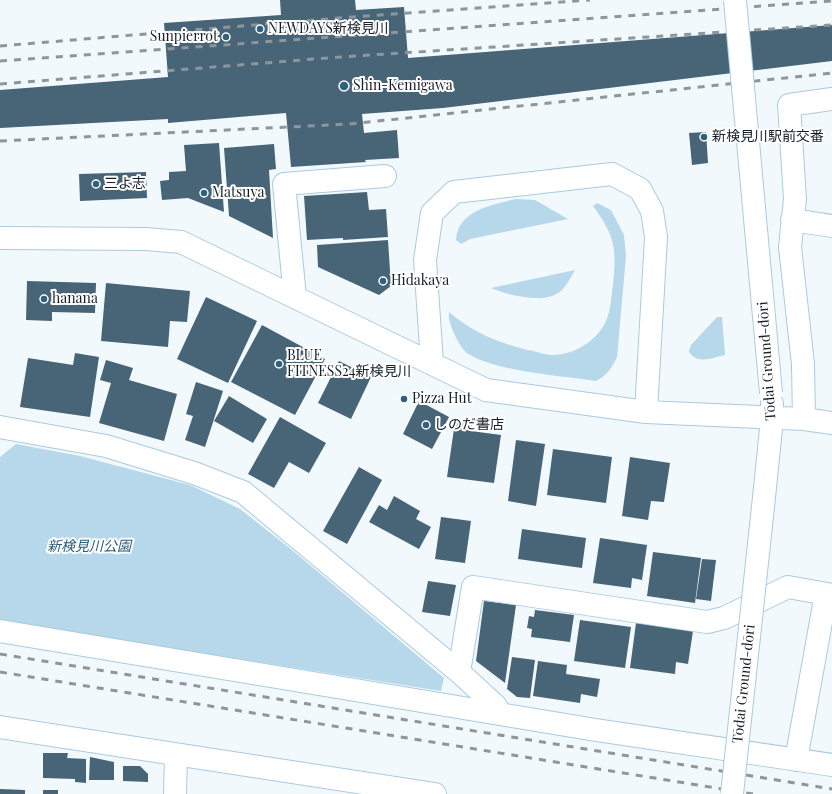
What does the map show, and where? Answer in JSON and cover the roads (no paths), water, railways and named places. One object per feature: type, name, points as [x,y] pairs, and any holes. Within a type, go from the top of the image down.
[{"type":"street","name":"Tōdai Ground-dōri","points":[[732,794],[772,419],[771,394],[735,0]]},
{"type":"street","points":[[804,419],[802,364],[790,246],[794,199],[789,105],[832,100]]},
{"type":"street","points":[[432,363],[425,260],[432,213],[454,192],[612,174],[640,189],[652,211],[655,230],[646,412]]},
{"type":"street","points":[[295,297],[284,184],[385,176]]},
{"type":"street","points":[[792,220],[832,226]]},
{"type":"street","points":[[0,238],[146,239],[181,242],[486,390],[646,412],[772,419],[804,419],[832,424]]},
{"type":"street","points":[[0,427],[106,446],[194,474],[243,492],[459,672],[496,706],[499,714]]},
{"type":"street","points":[[459,672],[474,587],[707,622],[724,618],[788,587],[829,594],[796,760]]},
{"type":"street","points":[[0,631],[499,714],[832,765]]},
{"type":"street","points":[[0,727],[176,756],[423,793]]},
{"type":"street","points":[[175,794],[176,756]]},
{"type":"railway","points":[[0,46],[339,18],[590,0]]},
{"type":"railway","points":[[0,61],[832,1]]},
{"type":"railway","points":[[0,84],[340,57],[832,25]]},
{"type":"railway","points":[[0,141],[350,124],[832,73]]},
{"type":"railway","points":[[0,654],[832,789]]},
{"type":"railway","points":[[0,672],[753,794]]},
{"type":"place","name":"NEWDAYS新検見川","points":[[260,29]]},
{"type":"place","name":"Sunpierrot","points":[[226,37]]},
{"type":"place","name":"Shin-Kemigawa","points":[[344,86]]},
{"type":"place","name":"新検見川駅前交番","points":[[704,137]]},
{"type":"place","name":"三よ志","points":[[96,184]]},
{"type":"place","name":"Matsuya","points":[[204,193]]},
{"type":"place","name":"Hidakaya","points":[[383,281]]},
{"type":"place","name":"hanana","points":[[44,299]]},
{"type":"place","name":"BLUE FITNESS24新検見川","points":[[279,364]]},
{"type":"place","name":"Pizza Hut","points":[[404,399]]},
{"type":"place","name":"しのだ書店","points":[[426,425]]},
{"type":"park label","name":"新検見川公園","points":[[89,547]]}]
